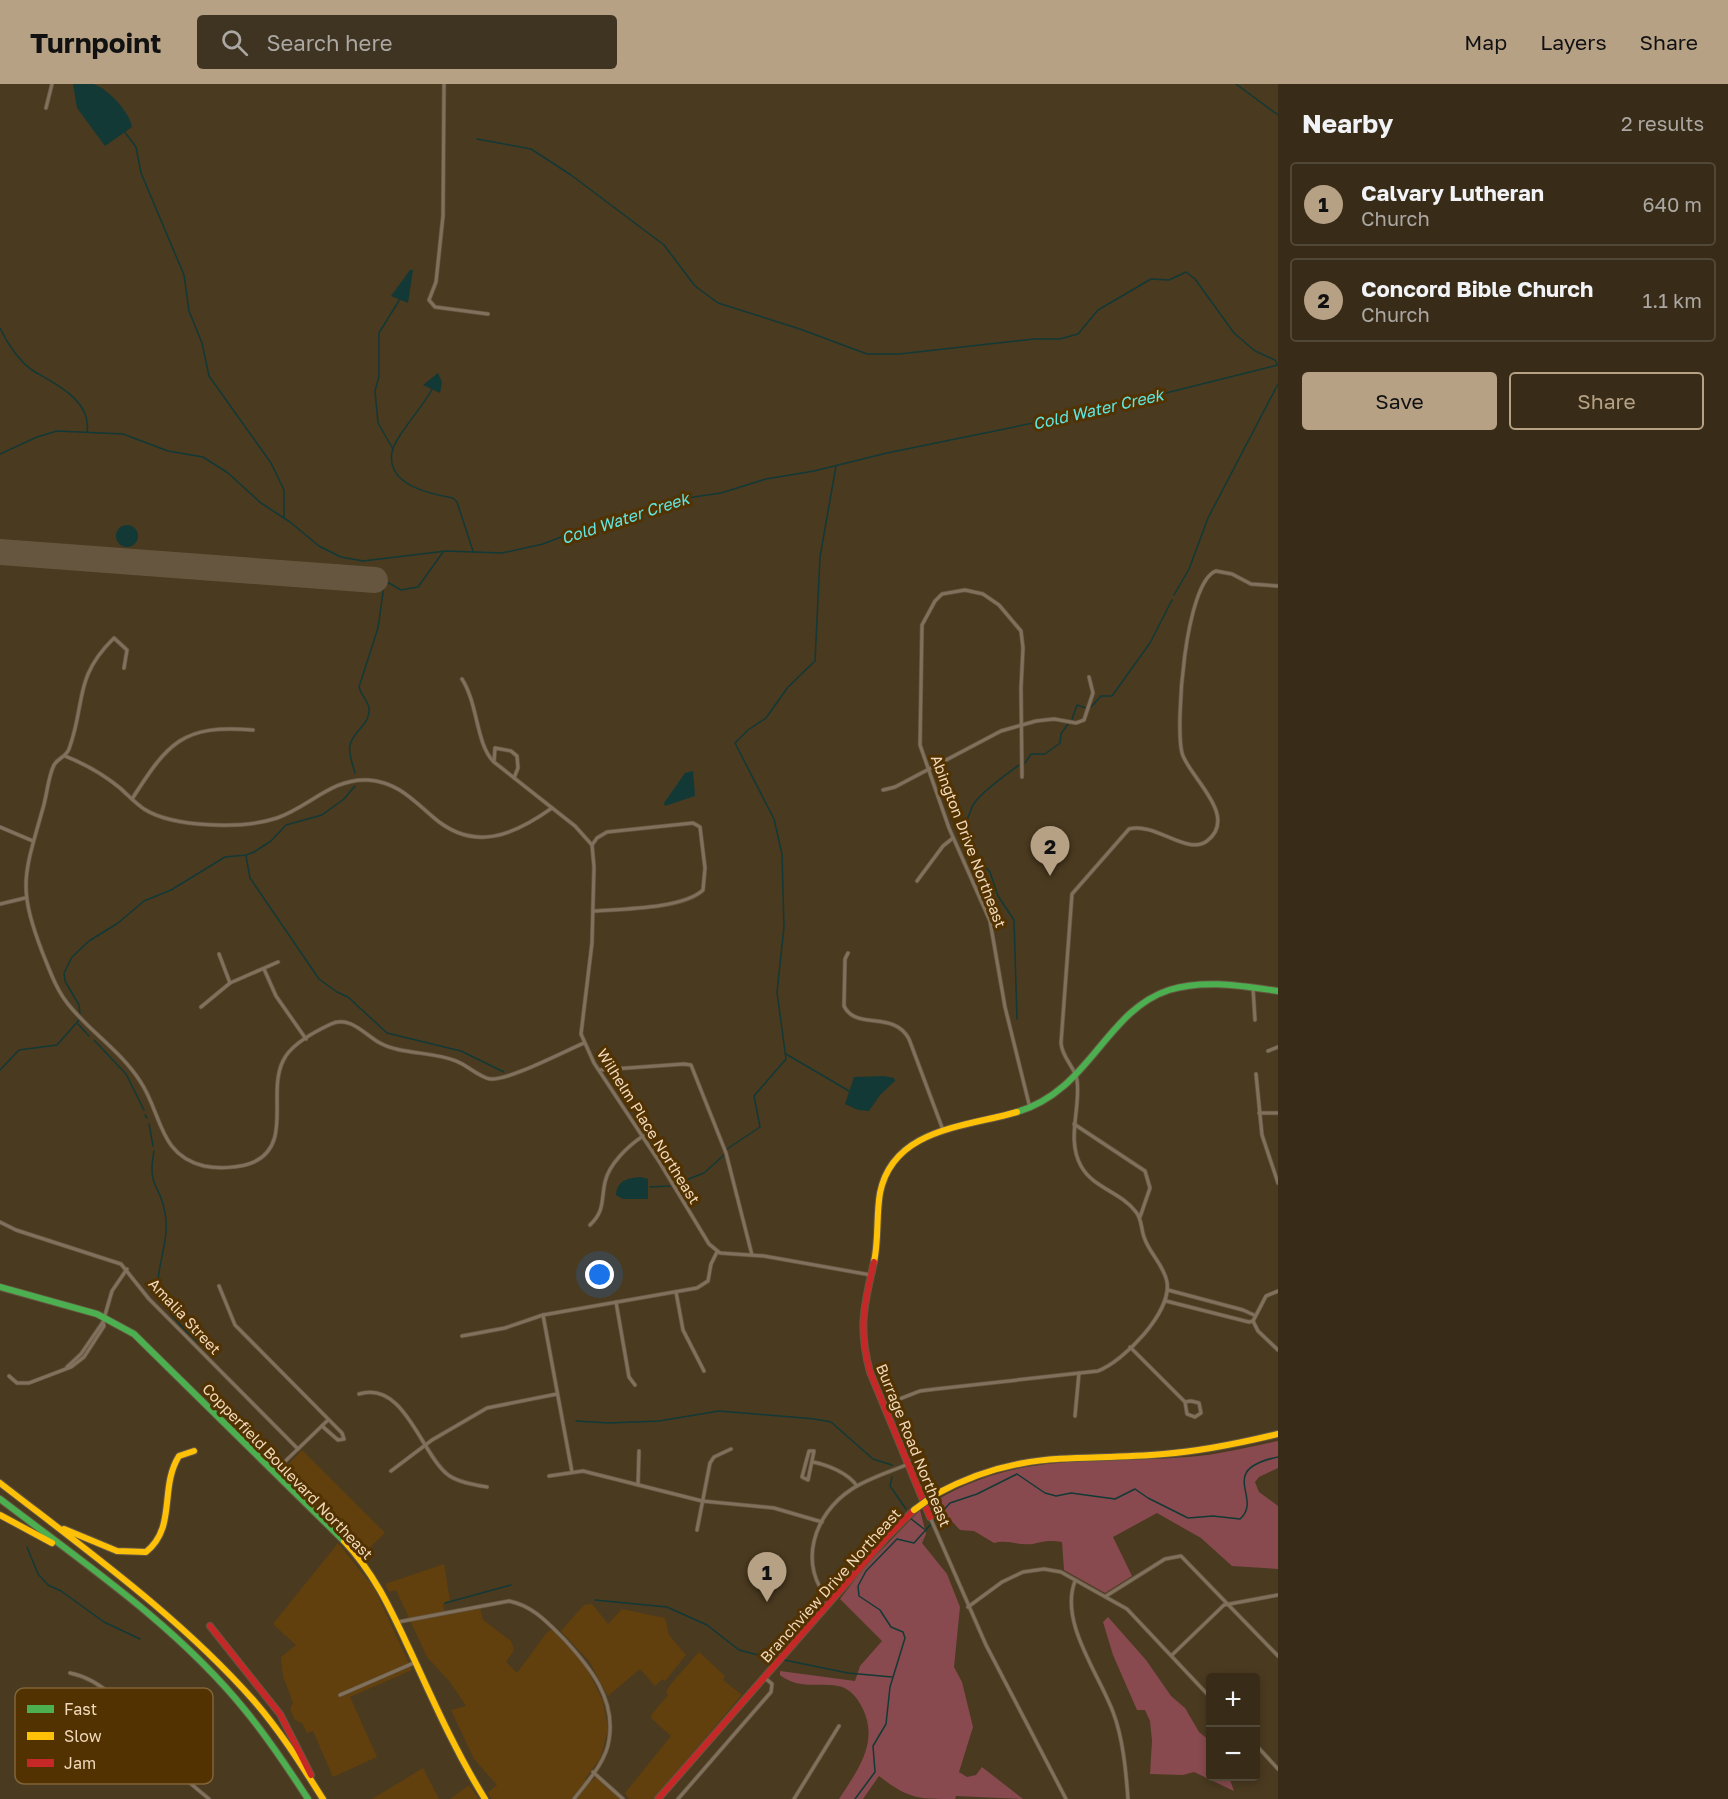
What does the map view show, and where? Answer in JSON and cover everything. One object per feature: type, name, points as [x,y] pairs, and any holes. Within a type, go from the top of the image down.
[{"type":"main road","name":"Burrage Road Northeast","points":[[930,1517],[866,1359],[862,1330],[863,1304],[871,1275],[879,1200],[885,1177],[893,1162],[909,1145],[943,1130],[1030,1109],[1061,1092],[1125,1020],[1154,996],[1193,985],[1278,991]]},
{"type":"main road","name":"Copperfield Boulevard Northeast","points":[[0,1287],[104,1320],[144,1342],[358,1556],[381,1589],[459,1757],[485,1799]]},
{"type":"main road","name":"Branchview Drive Northeast","points":[[658,1799],[830,1602],[914,1510],[936,1494],[974,1475],[1008,1464],[1050,1458],[1175,1453],[1240,1443],[1278,1434]]},
{"type":"main road","points":[[53,1524],[125,1553],[146,1550],[157,1542],[165,1529],[171,1465],[181,1454],[194,1451]]},
{"type":"main road","points":[[0,1483],[166,1611],[211,1652],[266,1714],[316,1787]]},
{"type":"main road","points":[[0,1499],[154,1617],[204,1662],[251,1715],[308,1799]]},
{"type":"main road","points":[[0,1515],[71,1553]]},
{"type":"main road","points":[[210,1626],[283,1716],[299,1742],[322,1799]]},
{"type":"street","points":[[46,108],[52,84]]},
{"type":"street","points":[[444,84],[443,216],[436,282],[429,300],[435,307],[488,314]]},
{"type":"street","points":[[884,1405],[928,1390],[1078,1373],[1107,1366],[1130,1347],[1158,1316],[1166,1301],[1168,1290],[1163,1271],[1144,1238],[1140,1217],[1129,1204],[1095,1182],[1084,1171],[1075,1149],[1076,1077],[1065,1060],[1061,1043],[1072,894],[1129,829],[1147,828],[1188,845],[1202,844],[1210,837],[1216,818],[1214,807],[1206,788],[1186,764],[1178,729],[1188,640],[1197,596],[1206,579],[1216,572],[1232,574],[1251,584],[1278,586]]},
{"type":"street","name":"Abington Drive Northeast","points":[[1021,724],[1023,648],[1022,635],[1017,625],[999,605],[983,594],[965,590],[942,594],[930,608],[922,629],[919,739],[928,771],[953,838],[990,921],[1005,1007],[1030,1109]]},
{"type":"street","points":[[124,668],[127,650],[114,638],[85,678],[72,737],[65,756],[54,766],[26,867],[26,898],[32,926],[60,993],[73,1010],[139,1078],[167,1142],[193,1162],[209,1167],[244,1166],[269,1152],[276,1136],[277,1086],[280,1066],[286,1056],[333,1023],[345,1022],[387,1046],[451,1059],[489,1079],[509,1075],[584,1043]]},
{"type":"street","points":[[883,790],[895,787],[1001,731],[1021,724],[1054,719],[1076,723],[1084,720],[1093,693],[1089,677]]},
{"type":"street","points":[[462,679],[470,692],[476,710],[485,753],[581,831],[592,845],[597,838],[607,832],[693,824],[700,827],[705,868],[703,890],[693,898],[651,906],[593,911]]},
{"type":"street","points":[[1021,724],[1022,777]]},
{"type":"street","points":[[132,799],[159,758],[181,739],[204,730],[253,730]]},
{"type":"street","points":[[494,762],[495,748],[502,747],[515,753],[519,760],[517,774],[514,778]]},
{"type":"street","points":[[65,756],[97,771],[151,813],[170,819],[248,824],[289,814],[334,786],[368,780],[400,789],[443,825],[462,834],[478,837],[513,832],[552,808]]},
{"type":"street","points":[[0,827],[33,841]]},
{"type":"street","points":[[917,881],[943,846],[953,838]]},
{"type":"street","name":"Wilhelm Place Northeast","points":[[592,845],[594,867],[591,953],[581,1024],[584,1043],[704,1238],[717,1252]]},
{"type":"street","points":[[0,904],[26,898]]},
{"type":"street","points":[[848,953],[845,958],[844,994],[847,1012],[861,1018],[892,1023],[902,1028],[909,1039],[943,1130]]},
{"type":"street","points":[[219,954],[230,983]]},
{"type":"street","points":[[201,1007],[230,983],[278,962]]},
{"type":"street","points":[[264,969],[276,996],[306,1040]]},
{"type":"street","points":[[1254,988],[1255,1020]]},
{"type":"street","points":[[1268,1051],[1278,1047]]},
{"type":"street","points":[[599,1070],[691,1065],[726,1153],[752,1254]]},
{"type":"street","points":[[1256,1074],[1262,1135],[1278,1183]]},
{"type":"street","points":[[1259,1113],[1278,1113]]},
{"type":"street","points":[[1074,1124],[1145,1171],[1150,1188],[1140,1217]]},
{"type":"street","points":[[590,1225],[602,1209],[605,1181],[612,1167],[632,1143],[643,1136]]},
{"type":"street","name":"Amalia Street","points":[[0,1222],[16,1230],[121,1263],[149,1299],[298,1449]]},
{"type":"street","points":[[462,1336],[505,1328],[543,1315],[697,1288],[708,1281],[711,1264],[717,1252],[752,1254],[871,1275]]},
{"type":"street","points":[[9,1376],[17,1383],[29,1383],[66,1368],[84,1357],[104,1326],[112,1291],[127,1269]]},
{"type":"street","points":[[219,1286],[235,1325],[344,1435],[342,1441],[336,1439],[322,1426]]},
{"type":"street","points":[[1168,1290],[1254,1315]]},
{"type":"street","points":[[1278,1291],[1266,1296],[1252,1321],[1258,1331],[1278,1350]]},
{"type":"street","points":[[676,1292],[682,1327],[705,1371]]},
{"type":"street","points":[[1166,1301],[1252,1321]]},
{"type":"street","points":[[616,1302],[629,1377],[635,1385]]},
{"type":"street","points":[[543,1315],[572,1473]]},
{"type":"street","points":[[1130,1347],[1185,1402],[1187,1414],[1191,1417],[1201,1413],[1199,1403],[1185,1402]]},
{"type":"street","points":[[1075,1416],[1078,1373]]},
{"type":"street","points":[[359,1394],[371,1392],[391,1399],[447,1474],[487,1487]]},
{"type":"street","points":[[391,1471],[426,1445],[488,1408],[557,1394]]},
{"type":"street","points":[[274,1472],[328,1420]]},
{"type":"street","points":[[697,1530],[710,1463],[714,1457],[731,1449]]},
{"type":"street","points":[[638,1485],[639,1451]]},
{"type":"street","points":[[808,1451],[814,1451],[813,1462],[808,1480],[805,1480],[802,1477],[808,1451]]},
{"type":"street","points":[[813,1462],[826,1465],[848,1477],[857,1486]]},
{"type":"street","points":[[830,1602],[817,1585],[813,1572],[814,1545],[822,1522],[833,1505],[857,1486],[908,1464]]},
{"type":"street","points":[[549,1476],[587,1471],[702,1501],[774,1508],[822,1522]]},
{"type":"street","name":"Burrage Road Northeast","points":[[930,1517],[968,1607],[1066,1799]]},
{"type":"street","points":[[1106,1596],[1165,1559],[1176,1556],[1187,1560],[1278,1656]]},
{"type":"street","points":[[968,1607],[1011,1577],[1032,1570],[1055,1570],[1127,1609],[1206,1693]]},
{"type":"street","points":[[1076,1580],[1071,1609],[1091,1665],[1113,1712],[1128,1799]]},
{"type":"street","points":[[1171,1655],[1222,1607],[1278,1595]]},
{"type":"street","points":[[398,1622],[508,1601],[533,1609],[590,1666],[602,1689],[610,1722],[610,1739],[604,1756],[574,1799]]},
{"type":"street","points":[[340,1695],[416,1662]]},
{"type":"street","points":[[70,1672],[94,1680],[103,1688]]},
{"type":"street","points":[[678,1799],[771,1692],[772,1684],[765,1678]]},
{"type":"street","points":[[794,1799],[839,1726]]},
{"type":"street","points":[[1260,1749],[1278,1769]]},
{"type":"street","points":[[593,1772],[623,1799]]},
{"type":"street","points":[[192,1784],[209,1799]]},
{"type":"shaded area","points":[[1278,1441],[1278,1468],[1259,1477],[1255,1482],[1259,1492],[1278,1506],[1278,1569],[1232,1566],[1201,1538],[1157,1513],[1113,1537],[1132,1576],[1105,1593],[1064,1570],[1062,1542],[994,1543],[974,1531],[960,1530],[946,1515],[937,1500],[968,1484],[1028,1467],[1090,1461],[1199,1456]]},
{"type":"shaded area","points":[[302,1450],[385,1533],[364,1553],[284,1473],[284,1469]]},
{"type":"shaded area","points":[[920,1510],[926,1534],[922,1543],[947,1574],[960,1607],[954,1667],[962,1682],[973,1727],[959,1772],[967,1777],[976,1775],[982,1767],[1023,1799],[956,1796],[955,1799],[922,1798],[898,1789],[879,1776],[863,1799],[839,1799],[865,1753],[868,1741],[866,1716],[859,1702],[845,1688],[801,1684],[787,1680],[780,1675],[780,1671],[855,1681],[860,1666],[882,1641],[840,1599],[863,1569]]},
{"type":"shaded area","points":[[338,1543],[374,1588],[412,1670],[350,1697],[377,1757],[333,1777],[313,1731],[307,1733],[302,1723],[295,1720],[290,1709],[293,1703],[283,1676],[281,1657],[296,1645],[273,1624]]},
{"type":"shaded area","points":[[444,1564],[450,1601],[443,1604],[445,1615],[480,1608],[483,1620],[511,1641],[514,1650],[506,1662],[517,1673],[548,1631],[552,1630],[585,1664],[603,1701],[608,1729],[601,1757],[585,1779],[590,1782],[596,1777],[621,1799],[492,1799],[487,1793],[497,1785],[474,1759],[451,1710],[466,1706],[450,1682],[427,1657],[396,1590],[389,1592],[385,1584]]},
{"type":"shaded area","points":[[592,1604],[608,1624],[622,1609],[665,1618],[669,1635],[686,1655],[665,1681],[662,1679],[655,1686],[640,1669],[608,1696],[589,1661],[561,1631],[584,1605]]},
{"type":"shaded area","points":[[1108,1617],[1146,1660],[1171,1696],[1185,1708],[1199,1732],[1206,1738],[1206,1778],[1194,1772],[1183,1775],[1150,1774],[1152,1741],[1150,1721],[1145,1710],[1137,1710],[1113,1655],[1103,1622]]},
{"type":"shaded area","points":[[699,1652],[725,1676],[723,1680],[742,1695],[653,1799],[629,1799],[625,1793],[671,1736],[651,1718],[652,1714],[668,1695],[666,1692],[670,1685]]},
{"type":"shaded area","points":[[423,1768],[439,1799],[372,1799]]},
{"type":"shaded area","points":[[1213,1781],[1230,1781],[1234,1791]]},
{"type":"shaded area","points":[[469,1785],[479,1799],[450,1799]]},
{"type":"water","points":[[73,84],[93,84],[105,90],[123,108],[132,127],[105,146],[77,108]]},
{"type":"water","points":[[410,270],[413,270],[408,303],[391,296]]},
{"type":"water","points":[[438,373],[442,382],[440,393],[423,385]]},
{"type":"water","points":[[127,525],[135,528],[138,536],[135,544],[127,547],[119,544],[116,536],[119,528]]},
{"type":"water","points":[[693,771],[695,796],[665,806],[664,803],[685,773]]},
{"type":"water","points":[[854,1077],[894,1078],[895,1081],[880,1095],[869,1111],[858,1110],[845,1104]]},
{"type":"water","points":[[641,1177],[648,1179],[648,1199],[623,1199],[616,1195],[621,1183]]},
{"type":"waterway","points":[[1236,84],[1278,115]]},
{"type":"waterway","points":[[124,131],[136,147],[141,173],[184,275],[189,311],[202,343],[209,376],[271,463],[284,490],[284,517]]},
{"type":"waterway","points":[[477,139],[531,149],[571,175],[664,245],[695,286],[718,303],[800,329],[867,354],[899,354],[1034,339],[1060,339],[1078,334],[1098,310],[1151,279],[1169,280],[1186,272],[1195,279],[1234,333],[1255,351],[1275,360],[1277,364]]},
{"type":"waterway","points":[[393,449],[378,423],[375,391],[379,376],[379,333],[400,299]]},
{"type":"waterway","points":[[0,328],[10,346],[24,363],[62,388],[78,403],[84,411],[87,432]]},
{"type":"waterway","name":"Cold Water Creek","points":[[0,454],[37,437],[57,431],[123,434],[168,451],[203,457],[228,473],[261,503],[290,522],[319,546],[341,557],[363,561],[446,551],[502,553],[543,544],[584,528],[680,499],[721,493],[766,479],[814,471],[887,453],[1102,409],[1278,365]]},
{"type":"waterway","points":[[1174,595],[1189,569],[1208,518],[1278,384]]},
{"type":"waterway","points":[[432,389],[394,445],[392,463],[396,473],[412,486],[453,498],[457,502],[473,551]]},
{"type":"waterway","points":[[727,1149],[760,1127],[754,1096],[786,1059],[777,992],[784,927],[782,854],[774,819],[735,743],[748,730],[766,718],[788,687],[815,661],[820,557],[836,466]]},
{"type":"waterway","points":[[355,773],[350,756],[350,745],[369,714],[368,705],[359,687],[378,628],[384,585],[389,583],[401,590],[418,587],[443,552]]},
{"type":"waterway","points":[[1091,707],[1101,696],[1112,696],[1150,643],[1172,600]]},
{"type":"waterway","points":[[1072,719],[1077,705],[1086,708]]},
{"type":"waterway","points":[[1025,763],[1031,754],[1045,754],[1060,743],[1061,734],[1068,724]]},
{"type":"waterway","points":[[971,852],[963,839],[962,826],[973,805],[990,787],[1019,765]]},
{"type":"waterway","points":[[80,1013],[79,1005],[65,981],[64,973],[72,957],[89,941],[118,923],[144,901],[171,890],[225,857],[254,852],[271,841],[286,825],[322,815],[344,799],[355,786]]},
{"type":"waterway","points":[[246,856],[250,878],[319,979],[348,997],[387,1033],[461,1051],[504,1072]]},
{"type":"waterway","points":[[975,856],[990,872],[998,896],[1014,920],[1017,1019]]},
{"type":"waterway","points":[[0,1070],[19,1050],[57,1045],[79,1020]]},
{"type":"waterway","points":[[78,1024],[89,1036]]},
{"type":"waterway","points":[[94,1040],[126,1074],[144,1110]]},
{"type":"waterway","points":[[786,1054],[849,1091]]},
{"type":"waterway","points":[[149,1124],[153,1146]]},
{"type":"waterway","points":[[154,1151],[153,1179],[163,1203],[166,1221],[166,1236],[159,1272],[161,1294],[178,1322],[201,1345]]},
{"type":"waterway","points":[[676,1184],[704,1173],[724,1155]]},
{"type":"waterway","points":[[650,1187],[670,1186]]},
{"type":"waterway","points":[[576,1421],[609,1423],[659,1421],[719,1411],[815,1419],[831,1422],[873,1459],[892,1465]]},
{"type":"waterway","points":[[855,1799],[875,1772],[873,1746],[886,1724],[890,1687],[905,1638],[903,1632],[891,1627],[880,1610],[859,1596],[858,1586],[866,1571],[897,1539],[914,1543],[950,1503],[977,1494],[1017,1474],[1045,1493],[1056,1496],[1071,1493],[1115,1499],[1135,1489],[1188,1518],[1213,1516],[1240,1519],[1246,1511],[1244,1485],[1249,1469],[1278,1457]]},
{"type":"waterway","points":[[892,1477],[890,1486],[906,1509]]},
{"type":"waterway","points":[[910,1518],[924,1529]]},
{"type":"waterway","points":[[27,1547],[38,1574],[48,1585],[61,1591],[104,1622],[140,1639]]},
{"type":"waterway","points":[[445,1603],[511,1585]]},
{"type":"waterway","points":[[595,1600],[667,1607],[707,1625],[739,1650],[770,1658]]},
{"type":"waterway","points":[[784,1660],[848,1673],[892,1677]]},
{"type":"runway","points":[[0,552],[375,580]]},
{"type":"traffic: fast","points":[[1017,1112],[1042,1102],[1063,1087],[1112,1032],[1147,1000],[1169,990],[1209,984],[1278,991]]},
{"type":"traffic: fast","points":[[0,1287],[97,1314],[134,1334],[344,1541]]},
{"type":"traffic: fast","points":[[0,1499],[129,1597],[190,1651],[218,1679],[253,1721],[278,1753],[308,1799]]},
{"type":"traffic: slow","points":[[874,1262],[880,1193],[888,1171],[900,1155],[916,1143],[934,1134],[1017,1112]]},
{"type":"traffic: slow","points":[[936,1494],[967,1479],[1022,1463],[1179,1453],[1278,1434]]},
{"type":"traffic: slow","points":[[64,1529],[117,1551],[146,1552],[155,1542],[165,1519],[173,1468],[179,1456],[194,1451]]},
{"type":"traffic: slow","points":[[0,1483],[133,1587],[226,1671],[274,1725],[323,1799]]},
{"type":"traffic: slow","points":[[914,1510],[936,1494]]},
{"type":"traffic: slow","points":[[0,1515],[52,1543]]},
{"type":"traffic: slow","points":[[344,1541],[356,1554],[384,1597],[447,1730],[485,1799]]},
{"type":"traffic: jam","points":[[874,1262],[864,1317],[866,1356],[870,1372],[930,1517]]},
{"type":"traffic: jam","points":[[658,1799],[885,1539],[914,1510]]},
{"type":"traffic: jam","points":[[210,1626],[280,1714],[311,1775]]},
{"type":"place","name":"Concord Bible Church","points":[[1050,876]]},
{"type":"place","name":"Calvary Lutheran","points":[[767,1602]]}]
